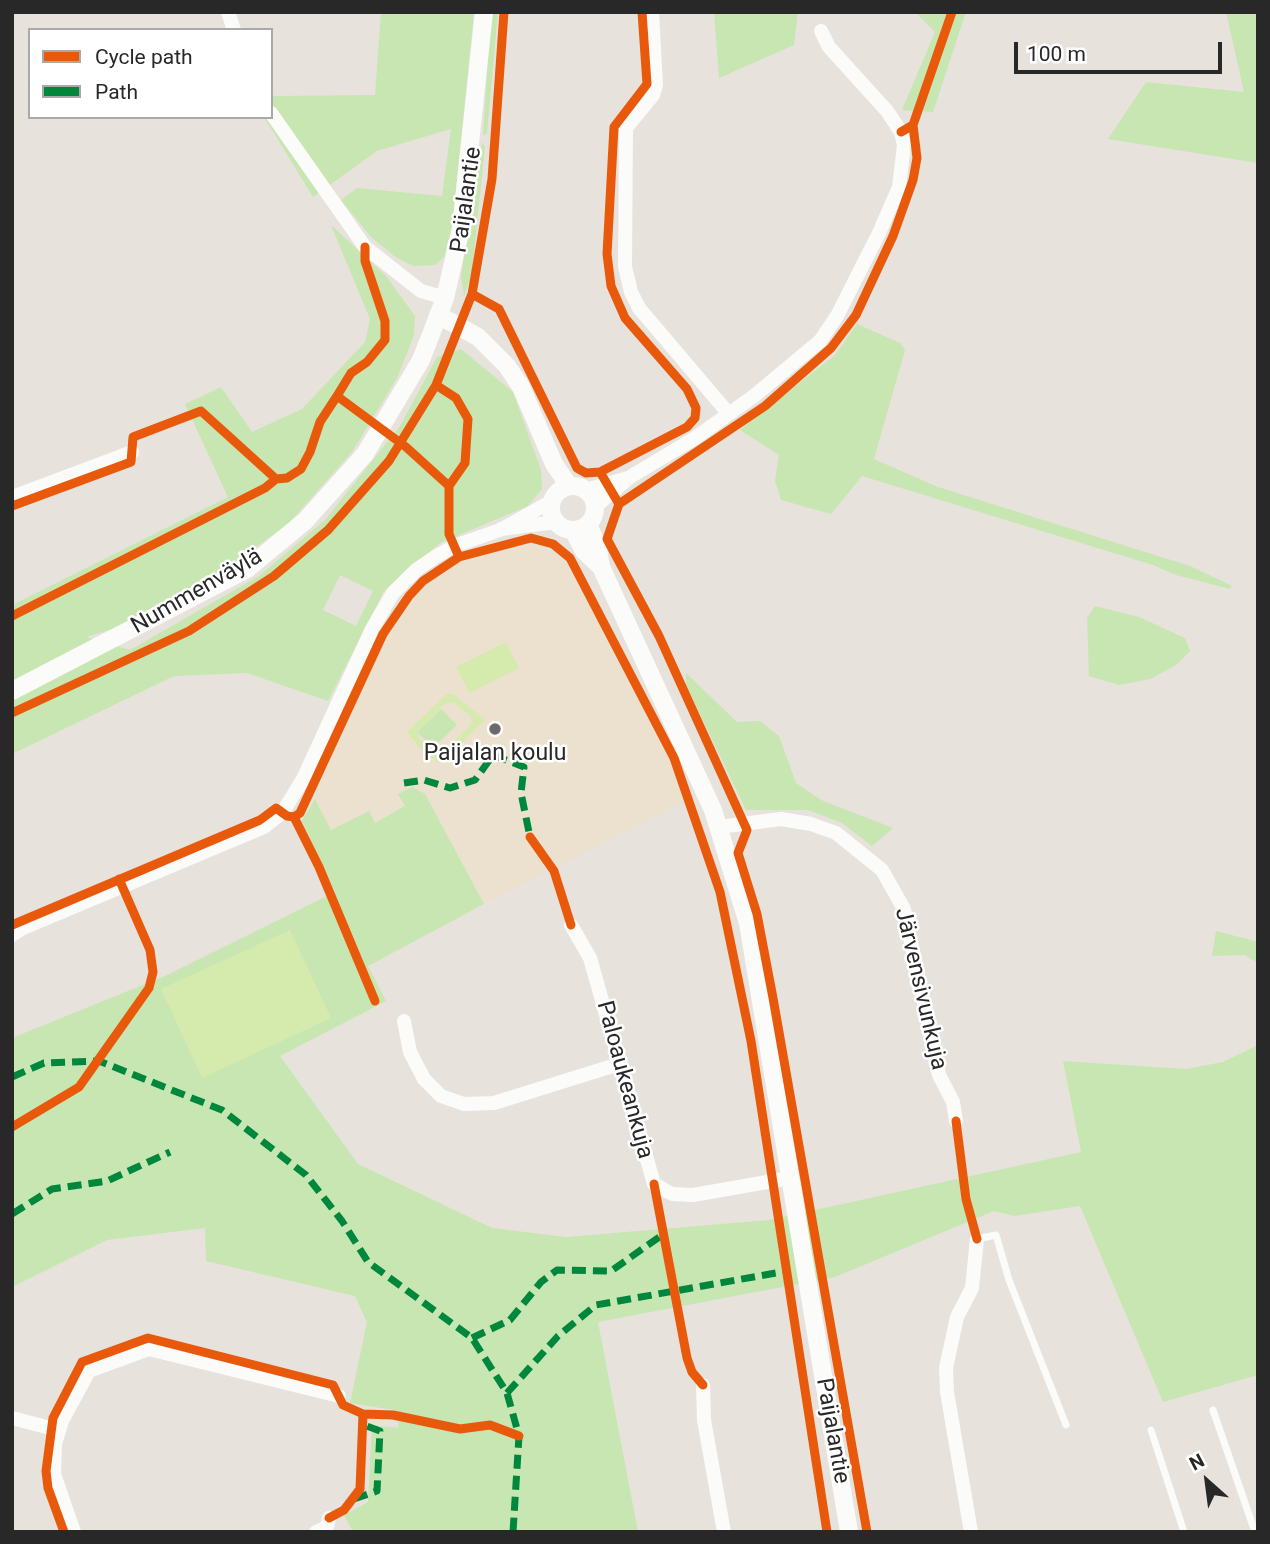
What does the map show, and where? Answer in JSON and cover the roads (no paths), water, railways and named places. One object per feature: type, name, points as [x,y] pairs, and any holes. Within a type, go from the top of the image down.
[{"type":"street","name":"Paijalantie","points":[[442,306],[461,228],[484,12]]},
{"type":"street","points":[[652,12],[656,85],[653,94],[626,128],[625,267],[631,292],[639,307],[729,414]]},
{"type":"street","points":[[500,530],[572,526],[630,477],[729,414],[793,366],[820,341],[844,304],[899,187],[904,145],[901,132],[875,97],[828,47],[821,31]]},
{"type":"street","points":[[273,116],[365,247],[442,306],[507,366],[521,387],[566,493],[596,507]]},
{"type":"street","name":"Nummenväylä","points":[[12,691],[247,569],[305,521],[345,479],[392,413],[421,360],[442,306]]},
{"type":"street","points":[[12,496],[132,452]]},
{"type":"street","points":[[12,935],[23,928],[264,827],[283,812],[303,779],[372,629],[393,593],[416,570],[454,546],[500,530],[566,493],[630,477]]},
{"type":"street","name":"Paijalantie","points":[[566,493],[572,526],[597,544],[601,567],[677,729],[719,827],[735,875],[758,973],[849,1532]]},
{"type":"street","name":"Järvensivunkuja","points":[[719,827],[781,819],[811,824],[836,833],[882,870],[904,909],[939,1075],[953,1102],[956,1121]]},
{"type":"street","name":"Paloaukeankuja","points":[[571,925],[590,958],[653,1184],[672,1194],[693,1195],[790,1178]]},
{"type":"street","points":[[404,1021],[410,1052],[424,1079],[441,1096],[464,1104],[494,1103],[619,1064]]},
{"type":"street","points":[[971,1532],[947,1392],[946,1368],[957,1317],[972,1288],[977,1239]]},
{"type":"street","points":[[74,1532],[54,1474],[58,1430],[89,1371],[149,1349],[339,1396]]},
{"type":"street","points":[[703,1385],[704,1420],[724,1532]]},
{"type":"street","points":[[12,1418],[58,1430]]},
{"type":"street","points":[[316,1532],[327,1527],[328,1518]]},
{"type":"lane","points":[[977,1239],[996,1235],[1009,1280],[1066,1425]]},
{"type":"lane","points":[[1213,1410],[1255,1532]]},
{"type":"lane","points":[[1151,1430],[1184,1532]]},
{"type":"place","name":"Paijalan koulu","points":[[495,729]]}]
